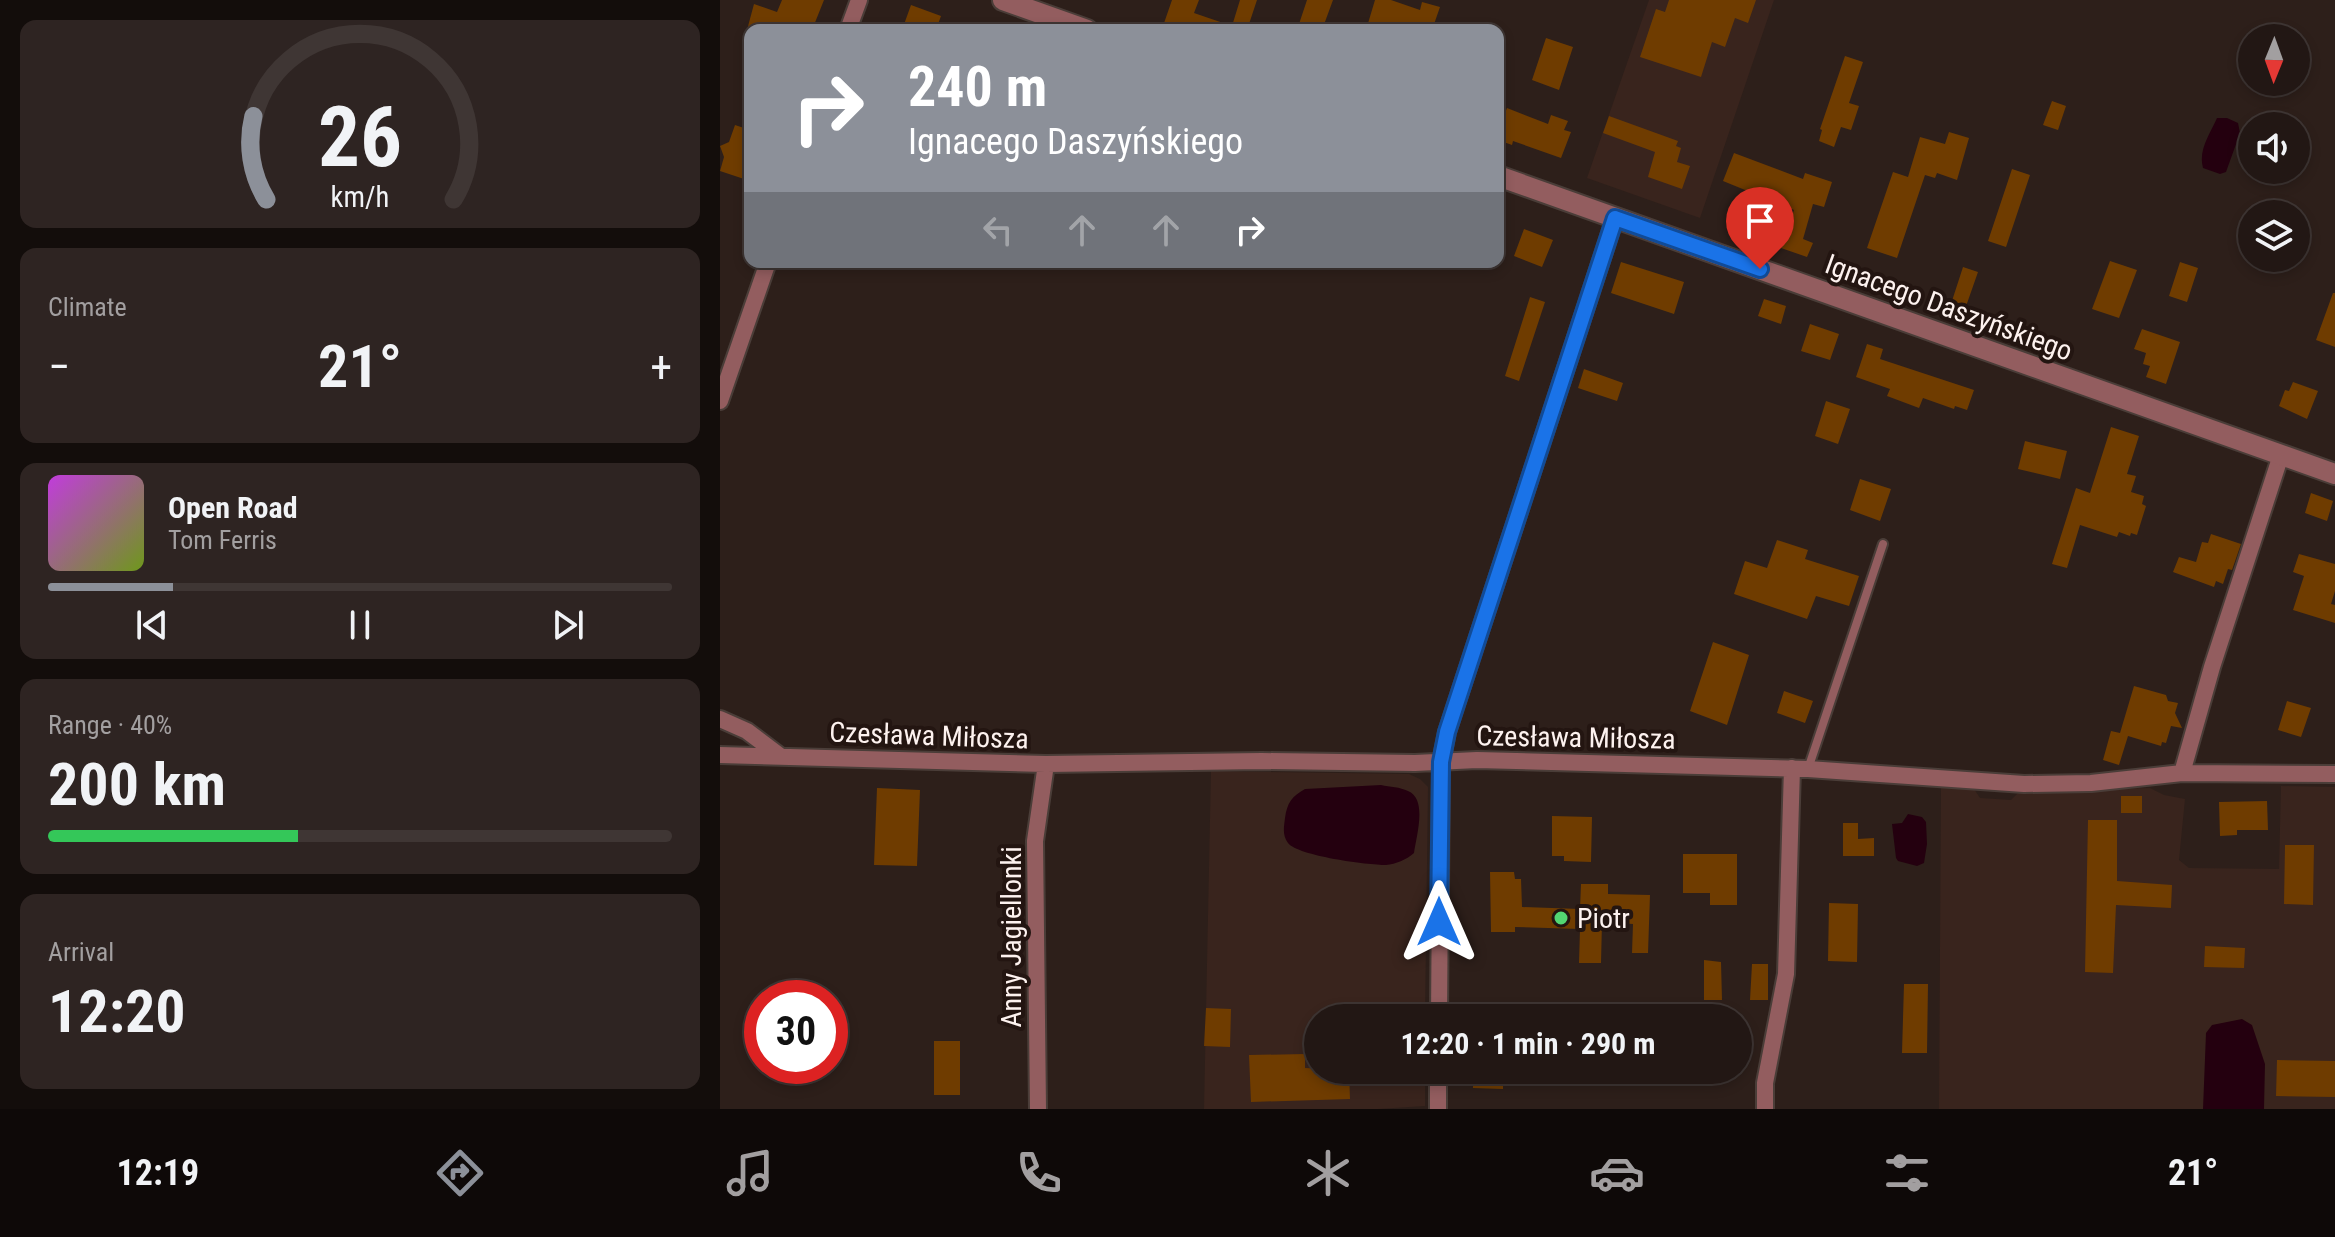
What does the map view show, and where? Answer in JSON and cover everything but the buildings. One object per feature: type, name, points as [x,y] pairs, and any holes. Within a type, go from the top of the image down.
[{"type":"street","points":[[850,24],[859,0]]},
{"type":"street","points":[[1014,2],[1071,24]]},
{"type":"street","name":"Ignacego Daszyńskiego","points":[[1504,178],[2335,474]]},
{"type":"street","points":[[1439,1004],[1441,762],[1447,732],[1615,218]]},
{"type":"street","points":[[720,401],[766,268]]},
{"type":"street","points":[[2182,773],[2212,667],[2281,455]]},
{"type":"street","points":[[720,719],[747,731],[780,756]]},
{"type":"street","name":"Czesława Miłosza","points":[[720,755],[1046,764],[1477,760],[1800,768],[2024,784],[2091,783],[2182,773],[2335,774]]},
{"type":"street","name":"Anny Jagiellonki","points":[[1038,1109],[1035,841],[1046,764]]},
{"type":"street","points":[[1765,1109],[1765,1083],[1786,974],[1800,768]]},
{"type":"street","points":[[1438,1084],[1438,1109]]},
{"type":"lane","points":[[1800,768],[1883,544]]},
{"type":"shaded area","points":[[1649,0],[1774,0],[1700,218],[1587,178]]},
{"type":"shaded area","points":[[2217,118],[2238,123],[2238,139],[2226,172],[2220,174],[2203,168],[2202,155]]},
{"type":"shaded area","points":[[1211,771],[1409,774],[1420,779],[1428,787],[1425,1004],[1304,1004],[1304,1084],[1425,1084],[1425,1106],[1204,1109]]},
{"type":"shaded area","points":[[1381,785],[1408,791],[1418,802],[1414,853],[1408,858],[1386,865],[1350,861],[1305,852],[1294,848],[1286,840],[1287,808],[1293,797],[1305,789]]},
{"type":"shaded area","points":[[2281,786],[2335,787],[2335,1109],[1939,1109],[1941,787],[1974,789],[1980,798],[2011,800],[2020,791],[2150,788],[2164,795],[2185,799],[2179,860],[2189,868],[2279,869]]},
{"type":"shaded area","points":[[1908,814],[1922,817],[1926,822],[1924,863],[1917,866],[1896,858],[1892,824],[1902,823]]},
{"type":"shaded area","points":[[2242,1019],[2252,1025],[2265,1064],[2264,1109],[2203,1109],[2206,1033],[2212,1025]]},
{"type":"place","name":"Piotr","points":[[1561,918]]},
{"type":"route","points":[[1439,922],[1441,762],[1447,732],[1615,218],[1760,269]]}]
